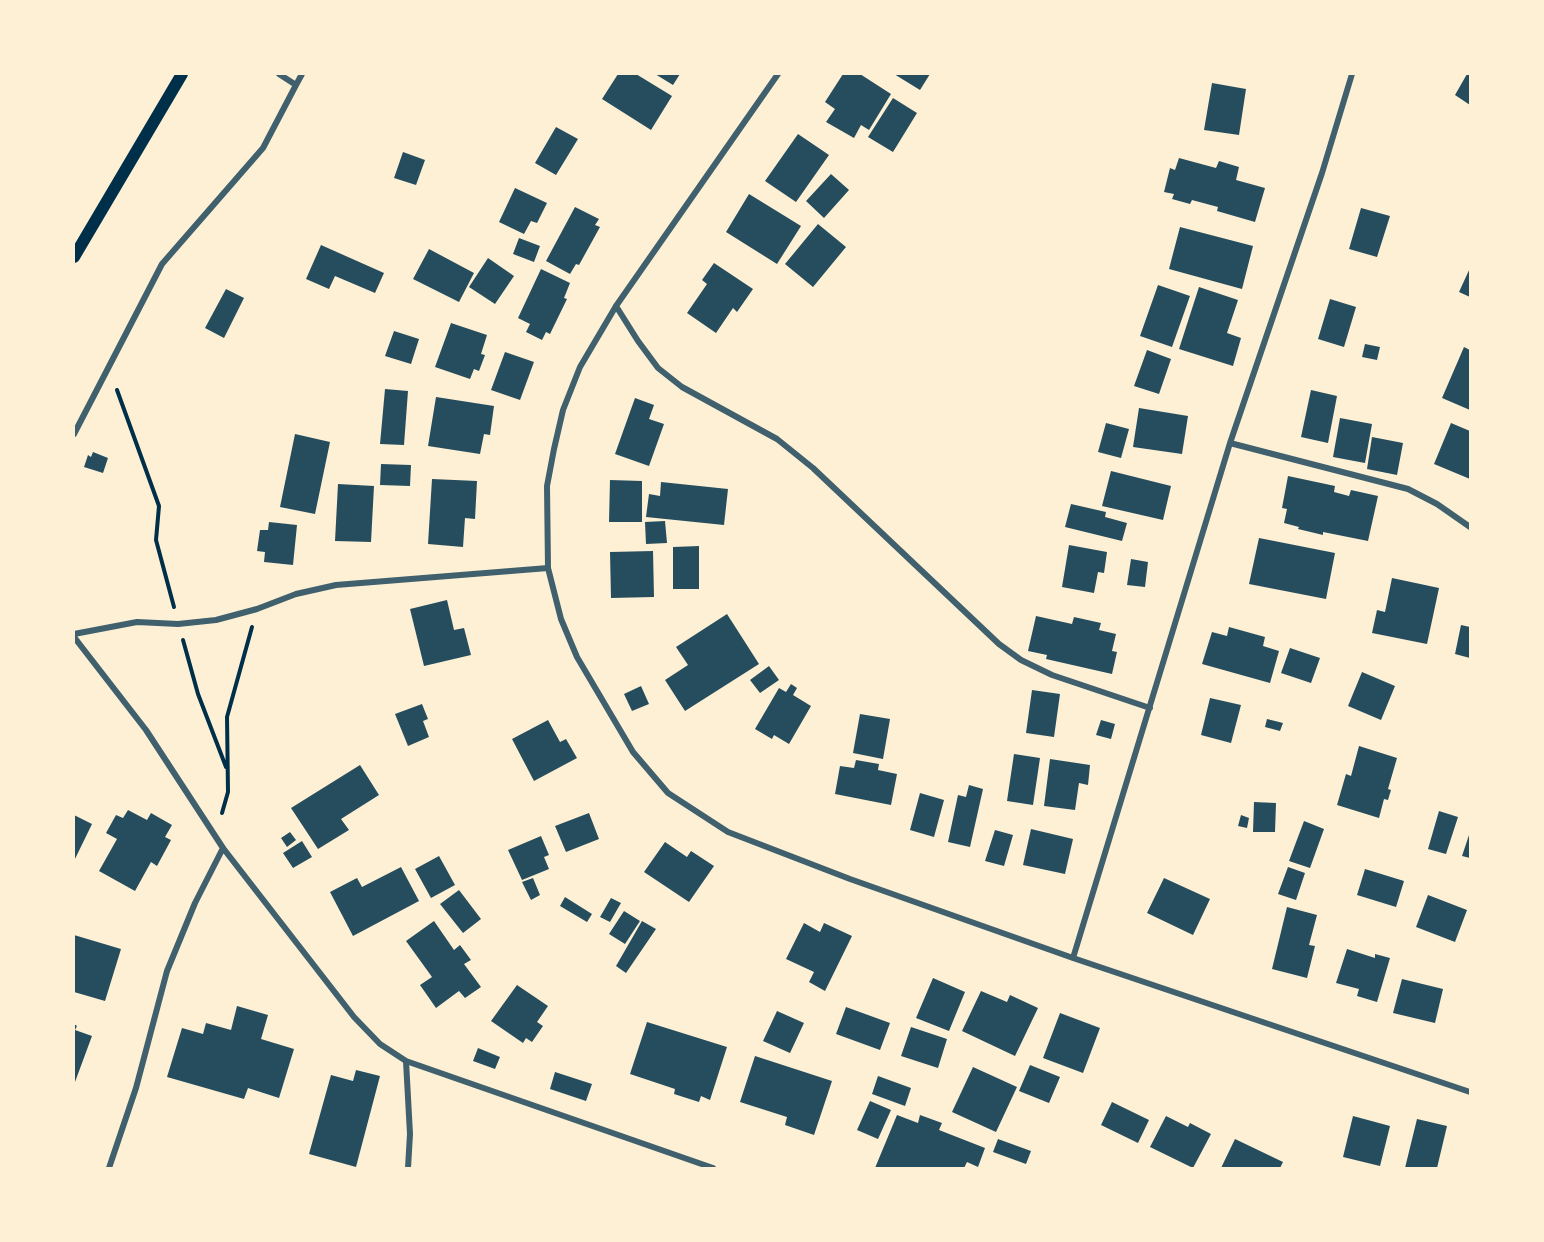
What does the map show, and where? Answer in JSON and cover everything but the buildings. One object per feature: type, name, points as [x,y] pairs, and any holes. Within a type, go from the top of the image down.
[{"type":"main road","points":[[74,257],[182,74]]},
{"type":"street","points":[[279,74],[296,85]]},
{"type":"street","points":[[74,434],[162,264],[263,148],[302,74]]},
{"type":"street","points":[[778,74],[616,306],[580,366],[563,410],[547,486],[548,568],[561,619],[577,657],[633,752],[668,793],[728,831],[850,879],[1073,958],[1470,1092]]},
{"type":"street","points":[[1073,958],[1230,443],[1322,173],[1352,74]]},
{"type":"street","points":[[616,306],[658,368],[682,387],[777,439],[813,468],[999,644],[1021,660],[1052,675],[1150,708]]},
{"type":"street","points":[[1230,443],[1408,489],[1437,504],[1470,527]]},
{"type":"street","points":[[548,568],[336,585],[297,594],[257,609],[216,620],[178,624],[137,622],[74,635],[146,730],[223,848],[354,1017],[380,1044],[406,1060],[713,1168]]},
{"type":"street","points":[[109,1168],[136,1089],[167,971],[195,903],[223,848]]},
{"type":"street","points":[[406,1060],[410,1134],[408,1168]]},
{"type":"path","points":[[108,367],[159,506],[156,540],[198,694],[226,767]]},
{"type":"path","points":[[208,824],[222,815],[228,792],[226,717],[257,609]]}]
